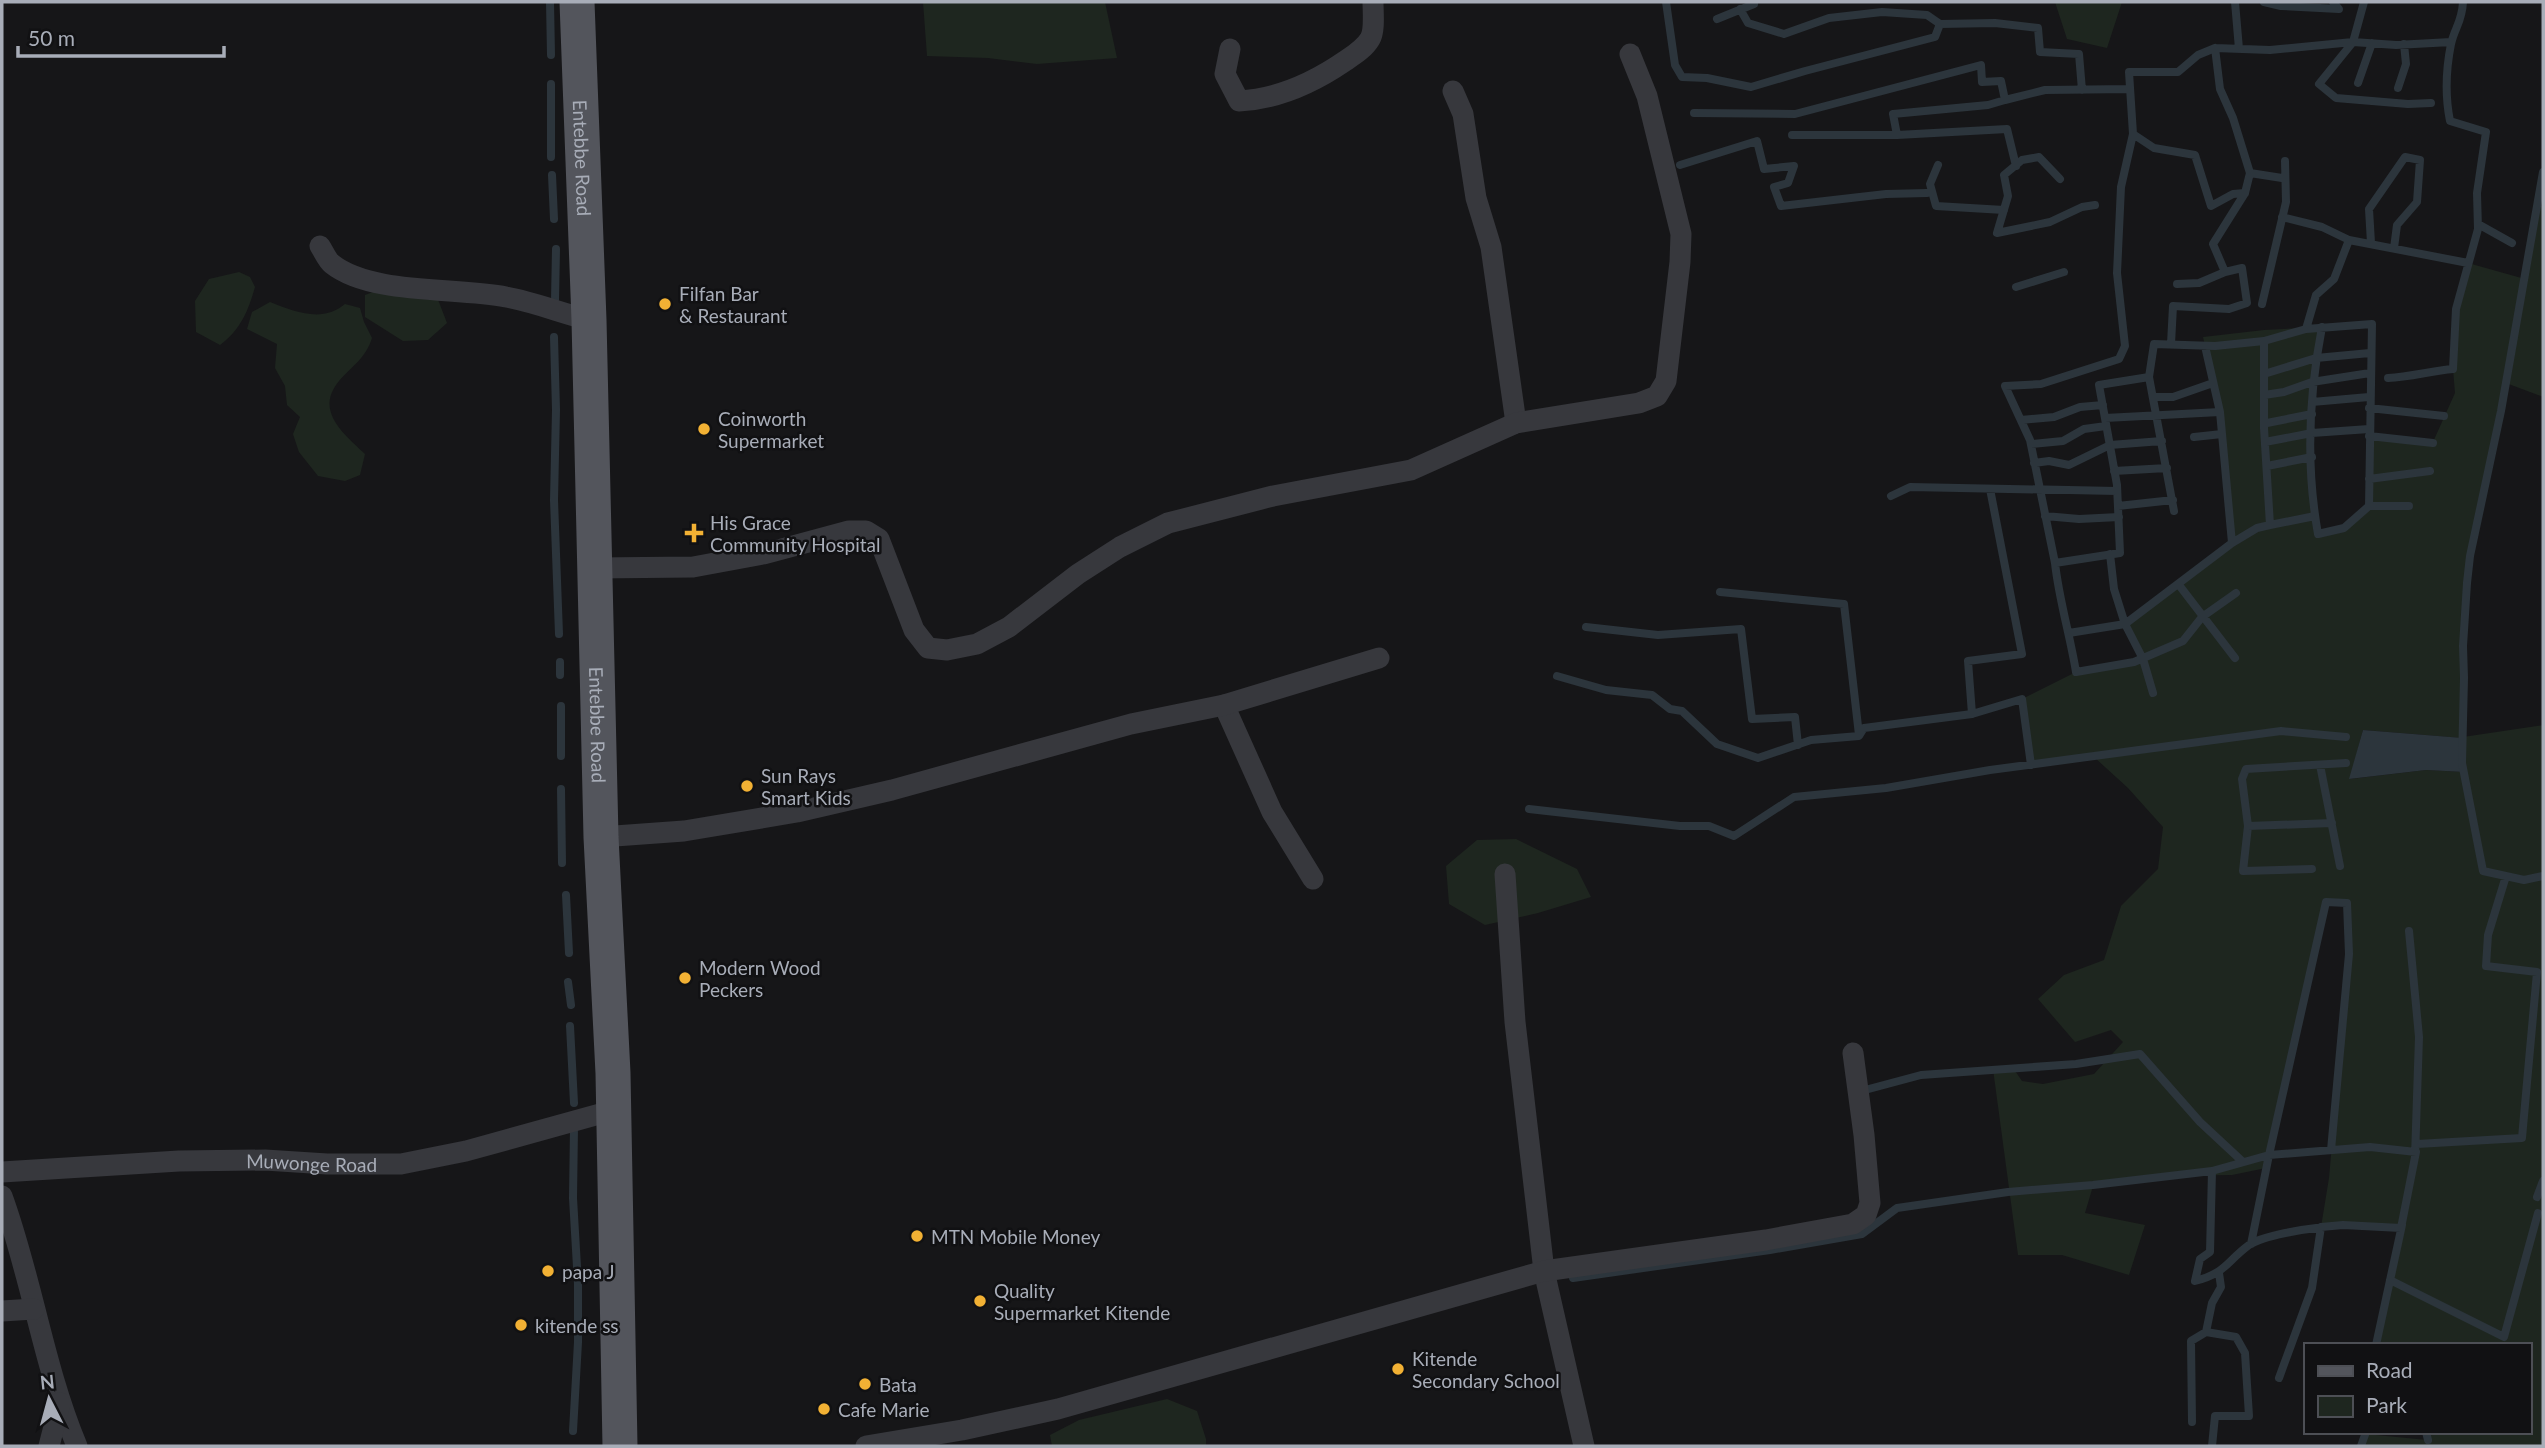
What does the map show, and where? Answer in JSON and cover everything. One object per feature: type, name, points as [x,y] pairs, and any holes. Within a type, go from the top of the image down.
[{"type":"main road","name":"Entebbe Road","points":[[577,2],[589,320],[601,837],[614,1110],[620,1446]]},
{"type":"street","points":[[1230,49],[1225,74],[1240,102],[1259,101],[1291,91],[1318,79],[1358,52],[1371,37],[1374,2]]},
{"type":"street","points":[[595,568],[693,567],[763,554],[849,531],[866,531],[879,539],[914,630],[928,648],[947,650],[977,644],[1009,627],[1077,575],[1121,547],[1168,523],[1273,496],[1411,470],[1516,423],[1639,403],[1657,396],[1666,382],[1681,234],[1647,96],[1630,54]]},
{"type":"street","points":[[1453,91],[1463,114],[1476,198],[1491,247],[1516,423]]},
{"type":"street","points":[[320,246],[331,263],[355,276],[394,286],[481,292],[510,297],[589,320]]},
{"type":"street","points":[[601,837],[684,831],[797,812],[929,781],[1131,724],[1224,705],[1379,658]]},
{"type":"street","points":[[1224,705],[1272,812],[1313,879]]},
{"type":"street","points":[[1504,874],[1516,1022],[1544,1271],[1584,1446]]},
{"type":"street","points":[[866,1446],[962,1430],[1058,1409],[1544,1271],[1766,1240],[1853,1224],[1866,1215],[1870,1203],[1853,1053]]},
{"type":"street","name":"Muwonge Road","points":[[2,1172],[179,1161],[265,1160],[327,1164],[401,1164],[466,1151],[614,1110]]},
{"type":"street","points":[[2,1196],[17,1236],[60,1403],[77,1446]]},
{"type":"street","points":[[2,1311],[34,1309]]},
{"type":"street","points":[[49,1446],[60,1403]]},
{"type":"green space","points":[[923,2],[1105,2],[1117,58],[1037,64],[988,58],[927,56]]},
{"type":"green space","points":[[2055,2],[2122,2],[2107,48],[2067,39]]},
{"type":"green space","points":[[2538,205],[2543,206],[2543,397],[2506,383],[2477,513],[2467,579],[2463,737],[2543,725],[2543,1446],[2361,1446],[2366,1434],[2427,1440],[2426,1434],[2531,1434],[2531,1343],[2376,1343],[2401,1228],[2343,1225],[2321,1227],[2329,1178],[2349,954],[2347,903],[2326,902],[2266,1168],[2232,1175],[2161,1176],[2093,1186],[2085,1213],[2145,1225],[2129,1275],[2062,1255],[2018,1255],[1993,1069],[2013,1068],[2022,1081],[2043,1084],[2094,1074],[2123,1042],[2111,1030],[2075,1042],[2038,999],[2064,975],[2104,960],[2121,906],[2158,869],[2163,827],[2128,788],[2094,757],[2031,765],[2022,699],[2076,672],[2143,659],[2125,624],[2247,535],[2232,543],[2220,412],[2203,337],[2322,327],[2312,382],[2311,497],[2318,534],[2344,528],[2369,506],[2369,436],[2433,442],[2455,393],[2453,369],[2456,321],[2468,263],[2525,279]],"holes":[[[2363,730],[2462,738],[2463,772],[2426,770],[2350,779]]]},
{"type":"green space","points":[[239,272],[250,277],[255,287],[242,320],[220,345],[196,332],[195,301],[209,279]]},
{"type":"green space","points":[[381,289],[437,297],[447,323],[428,340],[403,341],[365,317],[365,295]]},
{"type":"green space","points":[[270,302],[309,314],[328,313],[345,304],[360,308],[372,338],[362,356],[339,381],[332,392],[330,402],[331,412],[341,430],[365,454],[360,475],[345,481],[318,476],[299,452],[293,434],[300,417],[287,405],[285,386],[275,368],[277,344],[247,329],[252,312]]},
{"type":"green space","points":[[1516,839],[1577,869],[1591,897],[1485,925],[1449,904],[1446,866],[1477,840]]},
{"type":"green space","points":[[1167,1399],[1197,1411],[1206,1446],[1052,1446],[1050,1435],[1079,1420]]},
{"type":"shaded area","points":[[2363,730],[2463,738],[2464,772],[2426,770],[2349,779]]},
{"type":"waterway","points":[[550,2],[551,55]]},
{"type":"waterway","points":[[1666,2],[1675,65],[1682,77],[1707,78],[1751,87],[1935,37],[1940,24],[1995,23],[2038,28],[2040,52],[2079,54],[2082,90]]},
{"type":"waterway","points":[[1717,19],[1754,4],[1753,2]]},
{"type":"waterway","points":[[2235,2],[2239,49]]},
{"type":"waterway","points":[[2264,2],[2281,6],[2339,9],[2333,2]]},
{"type":"waterway","points":[[2364,2],[2353,42],[2319,84],[2336,98],[2408,104],[2431,103]]},
{"type":"waterway","points":[[2388,378],[2453,369],[2456,309],[2478,229],[2477,193],[2486,132],[2450,121],[2448,112],[2448,63],[2463,2]]},
{"type":"waterway","points":[[1740,9],[1748,23],[1784,34],[1829,18],[1882,12],[1927,15],[1940,24]]},
{"type":"waterway","points":[[2282,178],[2250,173],[2233,118],[2220,89],[2215,48],[2270,50],[2353,42],[2396,45],[2451,42]]},
{"type":"waterway","points":[[2358,83],[2372,43]]},
{"type":"waterway","points":[[2398,88],[2406,64],[2404,44]]},
{"type":"waterway","points":[[2215,48],[2198,55],[2178,72],[2129,72],[2133,134],[2154,148],[2195,155],[2211,206],[2233,194],[2245,193]]},
{"type":"waterway","points":[[1694,113],[1795,114],[1981,65],[1982,82],[2001,81],[2005,100],[2045,90],[2130,89]]},
{"type":"waterway","points":[[551,84],[551,157]]},
{"type":"waterway","points":[[1897,135],[1893,114],[1988,105],[2005,100]]},
{"type":"waterway","points":[[1792,135],[1897,135],[2007,129],[2016,166]]},
{"type":"waterway","points":[[2133,134],[2121,187],[2117,273],[2125,346],[2119,359],[2041,384],[2005,386],[2030,440],[2055,563],[2120,553],[2117,485],[2099,385],[2149,377],[2154,344],[2215,346],[2264,341],[2306,329],[2372,324],[2369,506],[2409,506]]},
{"type":"waterway","points":[[1680,165],[1757,141],[1764,169],[1794,166],[1788,183],[1774,187],[1781,206],[1886,194],[1927,193]]},
{"type":"waterway","points":[[2060,179],[2039,157],[2022,160],[2004,175],[2008,196],[1997,233],[2050,222],[2082,207],[2095,205]]},
{"type":"waterway","points":[[2371,243],[2369,209],[2405,157],[2420,160],[2417,202],[2397,225],[2394,248]]},
{"type":"waterway","points":[[2262,304],[2286,202],[2285,161]]},
{"type":"waterway","points":[[1938,165],[1930,184],[1936,206],[2004,210]]},
{"type":"waterway","points":[[2543,172],[2501,411],[2470,556],[2463,646],[2462,763],[2483,871],[2524,880],[2543,876]]},
{"type":"waterway","points":[[2225,272],[2213,244],[2245,193],[2250,173]]},
{"type":"waterway","points":[[552,175],[554,219]]},
{"type":"waterway","points":[[2282,217],[2322,227],[2349,240],[2468,263]]},
{"type":"waterway","points":[[2478,224],[2512,243]]},
{"type":"waterway","points":[[2306,329],[2316,295],[2334,279],[2349,240]]},
{"type":"waterway","points":[[555,300],[556,249]]},
{"type":"waterway","points":[[2171,344],[2173,306],[2229,309],[2247,303],[2242,268],[2199,283],[2177,284]]},
{"type":"waterway","points":[[2016,287],[2064,272]]},
{"type":"waterway","points":[[2322,327],[2314,378],[2311,430],[2312,483],[2318,534],[2344,528],[2369,506]]},
{"type":"waterway","points":[[554,337],[554,500],[559,634]]},
{"type":"waterway","points":[[2264,341],[2264,428],[2270,525],[2315,516]]},
{"type":"waterway","points":[[2205,346],[2220,412],[2232,543],[2257,528],[2270,525]]},
{"type":"waterway","points":[[2264,374],[2316,358],[2370,353]]},
{"type":"waterway","points":[[2264,395],[2284,392],[2312,382],[2370,373]]},
{"type":"waterway","points":[[2149,377],[2174,511]]},
{"type":"waterway","points":[[2153,397],[2173,397],[2213,383]]},
{"type":"waterway","points":[[2312,402],[2369,397]]},
{"type":"waterway","points":[[2021,420],[2054,417],[2080,407],[2103,405]]},
{"type":"waterway","points":[[2369,408],[2444,416]]},
{"type":"waterway","points":[[2105,418],[2220,412]]},
{"type":"waterway","points":[[2267,423],[2312,414]]},
{"type":"waterway","points":[[2031,444],[2063,441],[2084,429],[2106,426]]},
{"type":"waterway","points":[[2265,442],[2312,433],[2369,429]]},
{"type":"waterway","points":[[2194,437],[2222,434]]},
{"type":"waterway","points":[[2369,436],[2433,443]]},
{"type":"waterway","points":[[2034,463],[2049,461],[2069,465],[2110,445],[2162,441]]},
{"type":"waterway","points":[[2267,466],[2312,457]]},
{"type":"waterway","points":[[2114,471],[2167,468]]},
{"type":"waterway","points":[[2369,479],[2430,471]]},
{"type":"waterway","points":[[1891,496],[1910,487],[2117,491]]},
{"type":"waterway","points":[[1972,714],[1968,661],[2022,654],[1990,489]]},
{"type":"waterway","points":[[2118,506],[2173,500]]},
{"type":"waterway","points":[[2045,516],[2079,519],[2119,517]]},
{"type":"waterway","points":[[2069,633],[2125,624],[2232,543]]},
{"type":"waterway","points":[[2110,554],[2114,589],[2125,624],[2143,659],[2153,693]]},
{"type":"waterway","points":[[2055,563],[2076,672],[2134,662],[2183,641],[2202,617],[2236,593]]},
{"type":"waterway","points":[[2179,585],[2235,658]]},
{"type":"waterway","points":[[1720,592],[1844,604],[1859,735]]},
{"type":"waterway","points":[[1586,627],[1658,635],[1741,629],[1752,719],[1795,717],[1798,745]]},
{"type":"waterway","points":[[560,662],[560,675]]},
{"type":"waterway","points":[[1557,676],[1606,690],[1652,695],[1670,709],[1682,711],[1717,744],[1758,758],[1811,740],[1859,736],[1864,728],[1972,714],[2022,699],[2031,765]]},
{"type":"waterway","points":[[561,706],[561,756]]},
{"type":"waterway","points":[[1529,809],[1680,826],[1709,826],[1734,836],[1794,797],[1886,788],[1990,770],[2281,731],[2346,737]]},
{"type":"waterway","points":[[2312,869],[2243,871],[2248,826],[2242,779],[2246,769],[2346,763]]},
{"type":"waterway","points":[[2320,765],[2340,866]]},
{"type":"waterway","points":[[561,789],[562,863]]},
{"type":"waterway","points":[[2248,826],[2332,823]]},
{"type":"waterway","points":[[2417,1144],[2522,1138],[2537,972],[2486,966],[2488,935],[2506,876]]},
{"type":"waterway","points":[[566,895],[569,953]]},
{"type":"waterway","points":[[2251,1244],[2326,902],[2347,903],[2349,954],[2331,1150]]},
{"type":"waterway","points":[[2409,931],[2419,1037],[2415,1157]]},
{"type":"waterway","points":[[568,982],[571,1005]]},
{"type":"waterway","points":[[570,1026],[574,1103]]},
{"type":"waterway","points":[[1865,1090],[1921,1075],[2076,1064],[2140,1054],[2200,1122],[2243,1162]]},
{"type":"waterway","points":[[573,1431],[578,1342],[573,1198],[574,1128]]},
{"type":"waterway","points":[[1573,1278],[1862,1234],[1897,1208],[2008,1192],[2212,1171],[2269,1155],[2370,1147],[2416,1152],[2401,1228],[2343,1225],[2321,1227],[2312,1288],[2279,1378]]},
{"type":"waterway","points":[[2212,1171],[2210,1252],[2200,1259],[2195,1281],[2220,1271],[2256,1241],[2324,1227]]},
{"type":"waterway","points":[[2537,1197],[2543,1181]]},
{"type":"waterway","points":[[2390,1280],[2504,1337],[2538,1213]]},
{"type":"waterway","points":[[2376,1343],[2402,1225]]},
{"type":"waterway","points":[[2192,1422],[2191,1341],[2206,1332],[2212,1303],[2221,1287],[2219,1273]]},
{"type":"waterway","points":[[2206,1332],[2236,1337],[2245,1353],[2249,1416],[2215,1416],[2212,1446]]},
{"type":"waterway","points":[[2361,1446],[2365,1434]]},
{"type":"waterway","points":[[2426,1434],[2428,1440]]},
{"type":"place","name":"Filfan Bar & Restaurant","points":[[665,304]]},
{"type":"place","name":"Coinworth Supermarket","points":[[704,429]]},
{"type":"place","name":"His Grace Community Hospital","points":[[694,533]]},
{"type":"place","name":"Sun Rays Smart Kids","points":[[747,786]]},
{"type":"place","name":"Modern Wood Peckers","points":[[685,978]]},
{"type":"place","name":"MTN Mobile Money","points":[[917,1236]]},
{"type":"place","name":"papa J","points":[[548,1271]]},
{"type":"place","name":"Quality Supermarket Kitende","points":[[980,1301]]},
{"type":"place","name":"kitende ss","points":[[521,1325]]},
{"type":"place","name":"Kitende Secondary School","points":[[1398,1369]]},
{"type":"place","name":"Bata","points":[[865,1384]]},
{"type":"place","name":"Cafe Marie","points":[[824,1409]]}]
